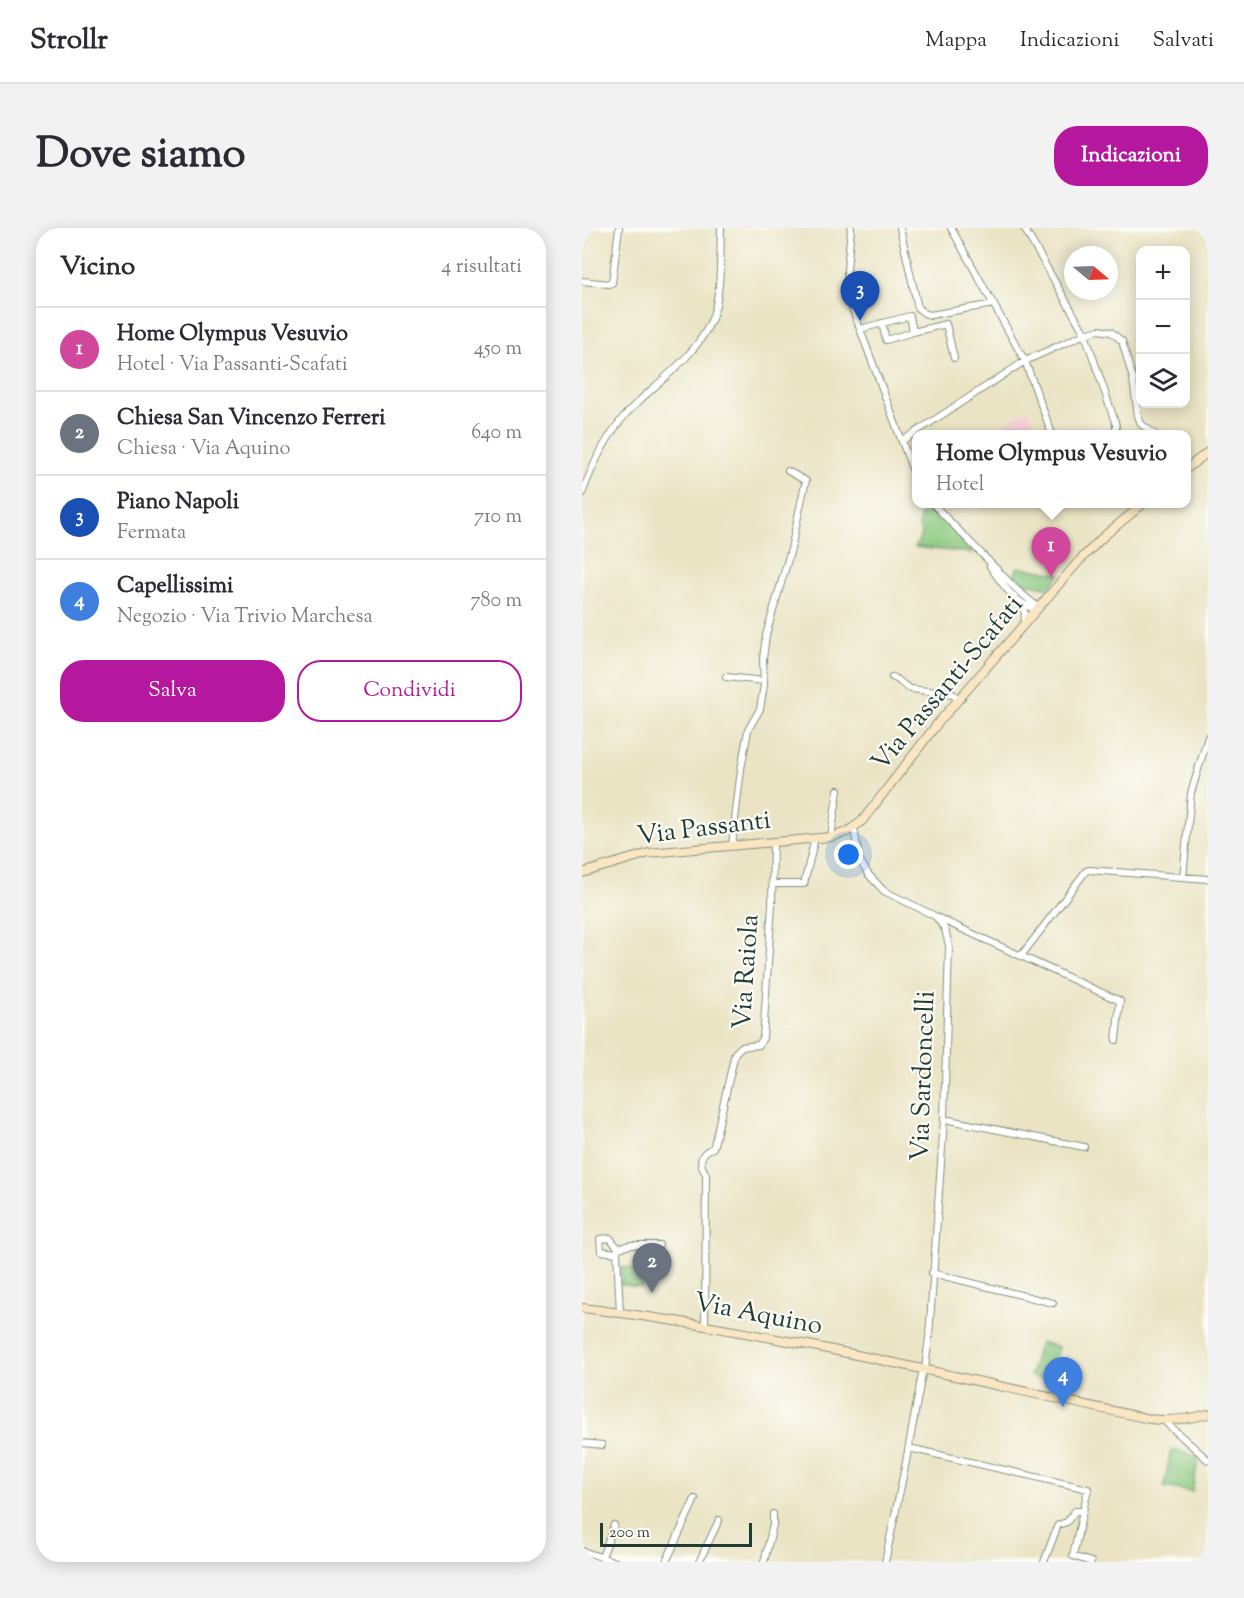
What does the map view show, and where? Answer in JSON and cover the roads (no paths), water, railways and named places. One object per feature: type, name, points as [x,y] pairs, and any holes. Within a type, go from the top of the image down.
[{"type":"street","points":[[582,281],[612,283],[619,228]]},
{"type":"street","points":[[582,494],[604,446],[626,415],[695,347],[710,322],[717,300],[721,228]]},
{"type":"street","points":[[851,228],[847,290],[850,306],[912,467]]},
{"type":"street","points":[[900,228],[918,308],[922,312],[930,315],[994,304]]},
{"type":"street","points":[[951,228],[1025,361],[1050,430]]},
{"type":"street","points":[[1024,228],[1085,334],[1116,430]]},
{"type":"street","points":[[860,329],[910,316],[913,332]]},
{"type":"street","points":[[882,323],[886,340],[946,324],[954,358]]},
{"type":"street","points":[[920,430],[1025,361],[1085,334],[1105,330],[1118,336],[1122,341],[1133,379],[1138,416],[1141,424],[1148,430]]},
{"type":"street","points":[[903,441],[912,435]]},
{"type":"street","points":[[1191,464],[1205,457]]},
{"type":"street","points":[[732,844],[748,730],[760,709],[766,635],[791,549],[806,484],[806,481],[788,471]]},
{"type":"street","points":[[937,508],[1038,609]]},
{"type":"street","name":"Via Passanti-Scafati","points":[[798,839],[831,837],[854,828],[870,812],[959,699],[1085,555],[1136,508]]},
{"type":"street","points":[[985,558],[1006,589],[1018,600],[1038,609]]},
{"type":"street","points":[[1018,600],[1025,613],[1024,625]]},
{"type":"street","points":[[726,677],[764,681]]},
{"type":"street","points":[[892,678],[899,679],[911,689],[953,694],[959,699]]},
{"type":"street","points":[[1183,877],[1191,793],[1208,737]]},
{"type":"street","points":[[831,837],[837,789]]},
{"type":"street","points":[[854,828],[859,859],[868,874],[884,891],[1120,1001],[1116,1040]]},
{"type":"street","points":[[773,884],[804,884],[815,838]]},
{"type":"street","name":"Via Passanti","points":[[582,873],[649,853],[798,839]]},
{"type":"street","name":"Via Raiola","points":[[705,1327],[706,1174],[702,1168],[702,1156],[714,1145],[735,1053],[741,1047],[759,1046],[763,1038],[773,884],[773,841]]},
{"type":"street","points":[[1021,956],[1086,871],[1208,879]]},
{"type":"street","name":"Via Sardoncelli","points":[[885,1562],[922,1374],[925,1369],[929,1337],[944,1119],[949,946],[945,929],[935,916]]},
{"type":"street","points":[[944,1119],[1084,1147]]},
{"type":"street","points":[[620,1313],[617,1250],[631,1245],[659,1245]]},
{"type":"street","points":[[932,1274],[1053,1303]]},
{"type":"street","name":"Via Aquino","points":[[582,1308],[705,1327],[925,1369],[1164,1421],[1208,1414]]},
{"type":"street","points":[[1164,1421],[1208,1460]]},
{"type":"street","points":[[582,1443],[602,1445]]},
{"type":"street","points":[[909,1448],[1088,1489],[1073,1557],[1090,1562]]},
{"type":"street","points":[[666,1562],[695,1499]]},
{"type":"street","points":[[1044,1562],[1058,1525],[1067,1522],[1075,1512],[1083,1511]]},
{"type":"street","points":[[764,1562],[773,1525],[773,1514]]},
{"type":"street","points":[[699,1562],[719,1520]]},
{"type":"street","points":[[602,1557],[614,1525]]},
{"type":"street","points":[[582,1551],[616,1562]]},
{"type":"place","name":"Piano Napoli","points":[[860,321]]},
{"type":"place","name":"Home Olympus Vesuvio","points":[[1051,577]]},
{"type":"place","name":"Chiesa San Vincenzo Ferreri","points":[[652,1293]]},
{"type":"place","name":"Capellissimi","points":[[1063,1407]]}]
